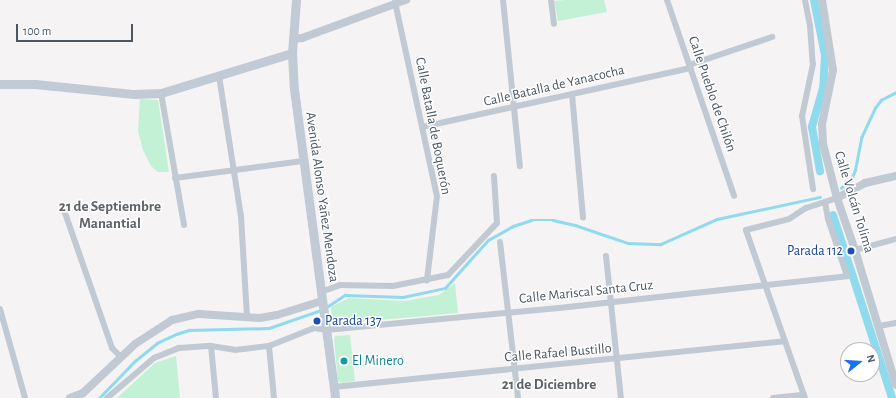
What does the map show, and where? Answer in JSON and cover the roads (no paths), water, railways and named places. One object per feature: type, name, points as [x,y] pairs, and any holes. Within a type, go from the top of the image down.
[{"type":"main road","name":"Avenida Alonso Yañez Mendoza","points":[[296,0],[292,53],[294,89],[302,161],[335,398]]},
{"type":"main road","points":[[0,84],[35,84],[134,94],[161,93],[292,53]]},
{"type":"street","points":[[504,0],[520,166]]},
{"type":"street","points":[[551,0],[554,24]]},
{"type":"street","name":"Calle Pueblo de Chilón","points":[[667,0],[734,196]]},
{"type":"street","points":[[805,0],[810,25],[813,64],[802,116],[813,189]]},
{"type":"street","name":"Calle Volcán Tolima","points":[[822,0],[833,70],[821,134],[837,198],[855,250],[894,373],[896,384]]},
{"type":"street","points":[[293,39],[302,38],[401,1]]},
{"type":"street","name":"Calle Batalla de Boquerón","points":[[401,1],[422,127],[437,196],[427,280]]},
{"type":"street","name":"Calle Batalla de Yanacocha","points":[[422,127],[515,108],[690,67],[772,37]]},
{"type":"street","points":[[219,76],[243,231],[247,318]]},
{"type":"street","points":[[161,93],[184,225]]},
{"type":"street","points":[[572,94],[583,218]]},
{"type":"street","points":[[175,178],[233,169],[302,161]]},
{"type":"street","points":[[70,398],[83,393],[120,356],[172,320],[186,316],[247,318],[277,315],[322,303],[340,285],[393,286],[448,275],[497,223],[494,176]]},
{"type":"street","points":[[773,398],[804,396],[746,230],[789,218],[806,208],[837,198],[865,183],[896,176]]},
{"type":"street","name":"Calle Mariscal Santa Cruz","points":[[107,398],[154,358],[179,348],[211,346],[235,350],[269,346],[314,328],[326,330],[611,302],[848,276],[828,219],[825,202]]},
{"type":"street","points":[[64,210],[112,348],[120,356]]},
{"type":"street","points":[[855,250],[896,239]]},
{"type":"street","points":[[500,242],[518,398]]},
{"type":"street","points":[[606,256],[621,398]]},
{"type":"street","points":[[0,309],[25,398]]},
{"type":"street","points":[[879,326],[896,322]]},
{"type":"street","name":"Calle Rafael Bustillo","points":[[334,387],[617,360],[785,341]]},
{"type":"street","points":[[211,346],[216,398]]},
{"type":"street","points":[[269,346],[274,398]]},
{"type":"waterway","points":[[814,0],[825,55],[823,88],[812,127],[820,171]]},
{"type":"waterway","points":[[841,188],[851,180],[855,170],[861,138],[875,108],[881,100],[896,92]]},
{"type":"waterway","points":[[325,308],[345,295],[403,297],[445,288],[488,240],[513,226],[531,220],[553,220],[575,225],[628,243],[661,244],[717,219],[820,197]]},
{"type":"waterway","points":[[833,215],[892,398]]},
{"type":"waterway","points":[[99,398],[135,361],[157,343],[176,334],[189,330],[269,328],[321,310]]},
{"type":"place","name":"Parada 112","points":[[851,251]]},
{"type":"place","name":"Parada 137","points":[[317,321]]},
{"type":"place","name":"El Minero","points":[[344,361]]},
{"type":"district","name":"21 de Septiembre Manantial","points":[[110,214]]},
{"type":"district","name":"21 de Diciembre","points":[[549,385]]}]
